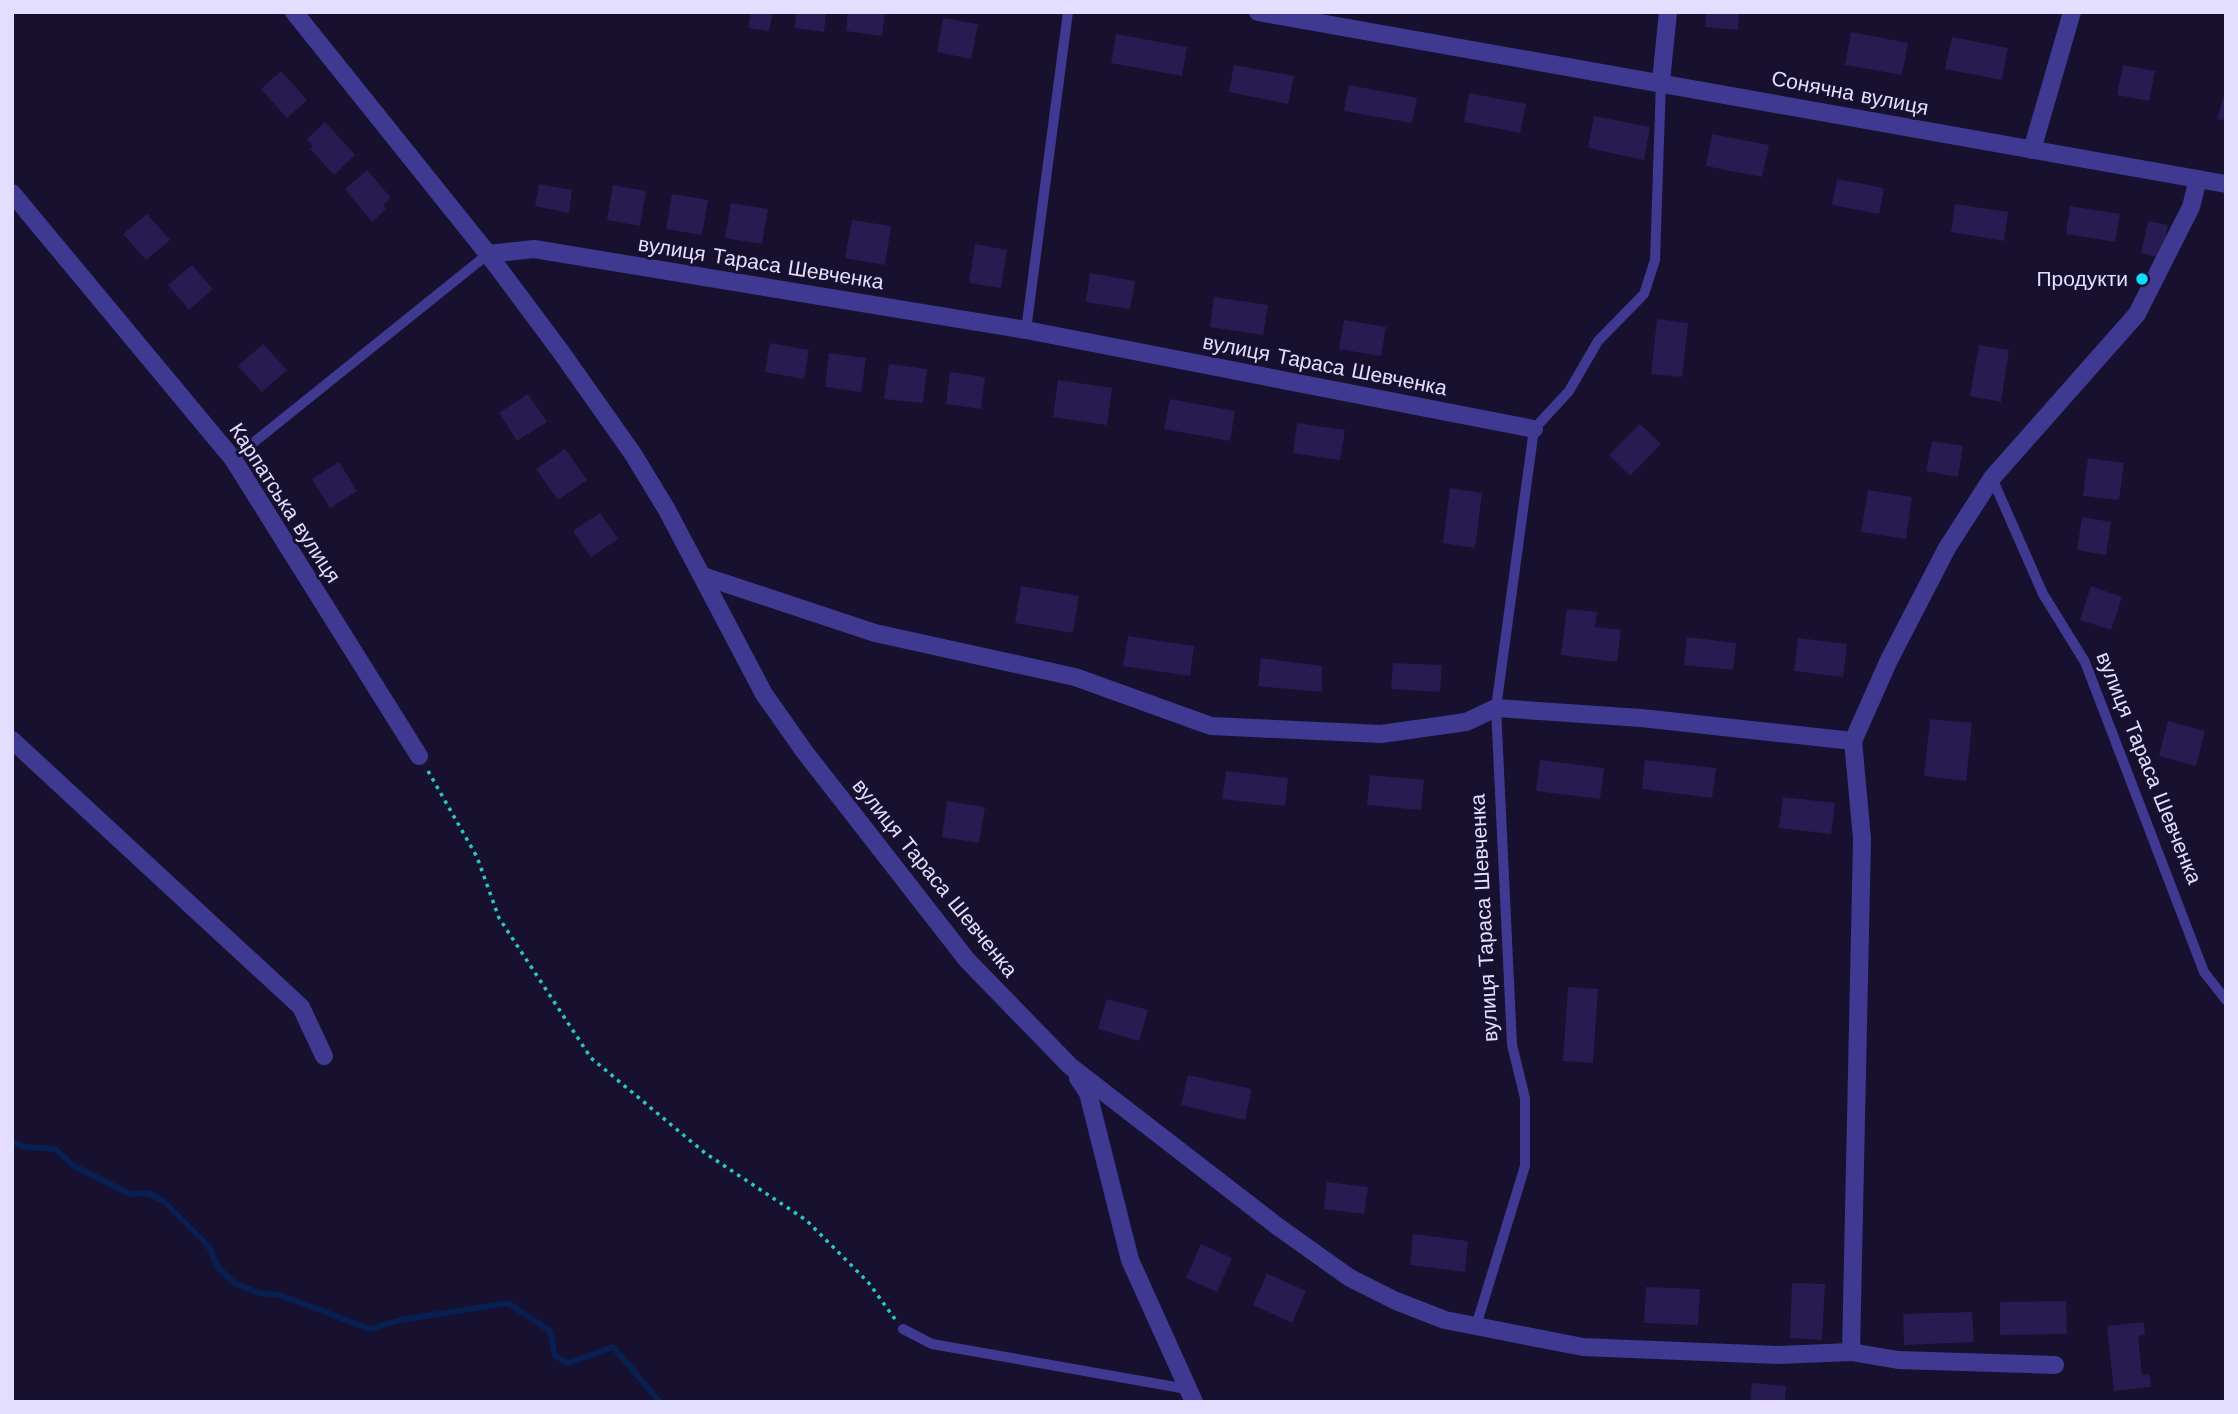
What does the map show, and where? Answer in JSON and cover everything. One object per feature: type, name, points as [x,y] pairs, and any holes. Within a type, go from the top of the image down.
[{"type":"street","name":"вулиця Тараса Шевченка","points":[[294,12],[488,254],[633,454],[667,510],[693,562],[706,577],[764,694],[804,751],[967,960],[1070,1066],[1277,1226],[1350,1278],[1396,1301],[1446,1320],[1583,1347],[1777,1355],[1851,1352],[1898,1360],[2055,1365]]},
{"type":"street","name":"Сонячна вулиця","points":[[1258,12],[1661,81],[2226,184]]},
{"type":"street","points":[[1661,81],[1668,12]]},
{"type":"street","points":[[2032,150],[2072,12]]},
{"type":"street","points":[[1851,1352],[1862,839],[1853,741],[1889,660],[1947,548],[1992,478],[2137,314],[2191,208],[2198,179]]},
{"type":"street","name":"Карпатська вулиця","points":[[12,193],[233,458],[419,756]]},
{"type":"street","name":"вулиця Тараса Шевченка","points":[[488,254],[534,248],[1026,330],[1534,429]]},
{"type":"street","points":[[706,577],[875,633],[1074,677],[1211,726],[1381,733],[1466,722],[1496,708],[1640,718],[1853,741]]},
{"type":"street","points":[[12,740],[301,1007],[324,1056]]},
{"type":"street","points":[[1070,1066],[1088,1093],[1130,1260],[1191,1395]]},
{"type":"lane","points":[[1026,330],[1068,12]]},
{"type":"lane","points":[[1534,429],[1569,391],[1598,341],[1644,293],[1655,260],[1661,81]]},
{"type":"lane","points":[[233,458],[488,254]]},
{"type":"lane","name":"вулиця Тараса Шевченка","points":[[1476,1326],[1525,1166],[1525,1098],[1512,1045],[1496,708],[1534,429]]},
{"type":"lane","name":"вулиця Тараса Шевченка","points":[[1992,478],[2043,594],[2085,662],[2204,972],[2226,1000]]},
{"type":"lane","points":[[903,1329],[932,1344],[1191,1395]]},
{"type":"path","points":[[419,756],[477,857],[499,919],[591,1058],[705,1153],[806,1220],[868,1282],[903,1329]]},
{"type":"building","points":[[751,12],[773,12],[769,31],[748,28]]},
{"type":"building","points":[[796,12],[826,12],[824,32],[795,28]]},
{"type":"building","points":[[848,12],[885,12],[882,36],[846,31]]},
{"type":"building","points":[[1706,12],[1739,12],[1738,30],[1705,27]]},
{"type":"building","points":[[943,18],[978,24],[971,59],[937,52]]},
{"type":"building","points":[[1851,32],[1908,43],[1902,75],[1845,65]]},
{"type":"building","points":[[1116,34],[1187,47],[1182,76],[1111,63]]},
{"type":"building","points":[[1952,37],[2008,48],[2002,80],[1945,69]]},
{"type":"building","points":[[1234,65],[1294,76],[1288,104],[1229,92]]},
{"type":"building","points":[[2123,65],[2155,71],[2149,101],[2117,95]]},
{"type":"building","points":[[281,71],[307,100],[287,118],[261,89]]},
{"type":"building","points":[[1349,85],[1417,98],[1412,123],[1344,111]]},
{"type":"building","points":[[2226,89],[2226,121],[2217,119]]},
{"type":"building","points":[[1469,93],[1526,104],[1520,133],[1464,122]]},
{"type":"building","points":[[1594,116],[1650,127],[1644,160],[1588,148]]},
{"type":"building","points":[[325,122],[355,155],[334,175],[310,149],[313,146],[307,139]]},
{"type":"building","points":[[1712,134],[1769,145],[1762,177],[1706,166]]},
{"type":"building","points":[[367,170],[391,198],[383,205],[386,209],[372,222],[345,189]]},
{"type":"building","points":[[1837,179],[1884,188],[1879,214],[1832,205]]},
{"type":"building","points":[[539,184],[572,190],[569,213],[535,206]]},
{"type":"building","points":[[613,185],[646,191],[640,226],[607,220]]},
{"type":"building","points":[[672,194],[708,200],[702,235],[666,229]]},
{"type":"building","points":[[731,203],[768,209],[762,244],[725,238]]},
{"type":"building","points":[[1955,204],[2008,212],[2004,241],[1951,232]]},
{"type":"building","points":[[2070,206],[2120,214],[2115,242],[2066,234]]},
{"type":"building","points":[[147,214],[170,240],[146,260],[123,234]]},
{"type":"building","points":[[852,220],[891,226],[885,265],[845,258]]},
{"type":"building","points":[[2148,221],[2168,225],[2161,258],[2141,253]]},
{"type":"building","points":[[975,244],[1007,250],[1001,288],[969,283]]},
{"type":"building","points":[[192,265],[213,289],[189,310],[168,285]]},
{"type":"building","points":[[1090,273],[1135,281],[1130,309],[1086,302]]},
{"type":"building","points":[[1214,297],[1268,305],[1263,335],[1210,327]]},
{"type":"building","points":[[1657,319],[1688,323],[1682,377],[1651,374]]},
{"type":"building","points":[[1344,320],[1386,327],[1381,356],[1339,349]]},
{"type":"building","points":[[770,343],[809,350],[804,379],[765,372]]},
{"type":"building","points":[[263,344],[287,370],[262,392],[238,366]]},
{"type":"building","points":[[1979,345],[2009,350],[2001,402],[1970,396]]},
{"type":"building","points":[[829,353],[866,358],[861,392],[825,387]]},
{"type":"building","points":[[889,364],[927,369],[923,403],[884,399]]},
{"type":"building","points":[[950,372],[985,377],[981,409],[946,404]]},
{"type":"building","points":[[1058,380],[1112,388],[1107,425],[1053,417]]},
{"type":"building","points":[[528,394],[547,422],[517,441],[499,413]]},
{"type":"building","points":[[1170,399],[1235,411],[1230,441],[1164,429]]},
{"type":"building","points":[[1297,423],[1345,430],[1340,460],[1293,453]]},
{"type":"building","points":[[1640,424],[1661,444],[1630,476],[1609,455]]},
{"type":"building","points":[[1932,441],[1963,446],[1958,477],[1926,471]]},
{"type":"building","points":[[565,449],[587,480],[558,500],[536,469]]},
{"type":"building","points":[[2088,458],[2124,463],[2119,500],[2083,496]]},
{"type":"building","points":[[339,462],[357,491],[330,508],[312,479]]},
{"type":"building","points":[[1450,488],[1482,493],[1475,548],[1443,543]]},
{"type":"building","points":[[1868,490],[1912,497],[1906,539],[1861,532]]},
{"type":"building","points":[[600,513],[618,539],[591,557],[573,531]]},
{"type":"building","points":[[2082,517],[2111,522],[2106,555],[2077,550]]},
{"type":"building","points":[[1021,586],[1079,596],[1073,633],[1015,623]]},
{"type":"building","points":[[2091,586],[2122,597],[2111,630],[2080,620]]},
{"type":"building","points":[[1567,609],[1597,612],[1595,627],[1621,630],[1617,662],[1561,655]]},
{"type":"building","points":[[1128,636],[1194,646],[1190,676],[1123,666]]},
{"type":"building","points":[[1687,637],[1736,643],[1733,670],[1684,665]]},
{"type":"building","points":[[1798,638],[1847,644],[1843,677],[1794,671]]},
{"type":"building","points":[[1261,658],[1322,666],[1322,692],[1258,686]]},
{"type":"building","points":[[1393,663],[1442,665],[1440,692],[1391,689]]},
{"type":"building","points":[[1930,719],[1972,723],[1966,781],[1924,776]]},
{"type":"building","points":[[2168,721],[2205,731],[2196,766],[2159,756]]},
{"type":"building","points":[[1540,760],[1604,768],[1600,799],[1536,791]]},
{"type":"building","points":[[1645,760],[1716,768],[1712,798],[1642,789]]},
{"type":"building","points":[[1226,771],[1288,778],[1285,806],[1222,799]]},
{"type":"building","points":[[1370,775],[1424,780],[1421,810],[1367,805]]},
{"type":"building","points":[[1783,797],[1835,803],[1831,834],[1779,828]]},
{"type":"building","points":[[947,801],[985,807],[979,843],[942,837]]},
{"type":"building","points":[[1568,987],[1598,989],[1593,1063],[1563,1061]]},
{"type":"building","points":[[1107,999],[1148,1010],[1139,1041],[1098,1029]]},
{"type":"building","points":[[1188,1075],[1252,1089],[1245,1120],[1181,1105]]},
{"type":"building","points":[[1327,1182],[1368,1187],[1364,1214],[1324,1209]]},
{"type":"building","points":[[1413,1234],[1468,1241],[1465,1272],[1410,1265]]},
{"type":"building","points":[[1201,1244],[1232,1258],[1217,1292],[1186,1278]]},
{"type":"building","points":[[1267,1274],[1306,1291],[1292,1323],[1253,1305]]},
{"type":"building","points":[[1792,1283],[1825,1284],[1822,1340],[1790,1338]]},
{"type":"building","points":[[1646,1287],[1700,1289],[1698,1325],[1644,1323]]},
{"type":"building","points":[[2066,1301],[2067,1334],[2000,1335],[2000,1302]]},
{"type":"building","points":[[1972,1312],[1974,1342],[1904,1345],[1903,1314]]},
{"type":"building","points":[[2144,1322],[2145,1335],[2138,1336],[2142,1375],[2149,1374],[2151,1387],[2114,1391],[2107,1326]]},
{"type":"building","points":[[1752,1383],[1786,1386],[1785,1402],[1750,1402]]},
{"type":"waterway","points":[[12,1142],[26,1147],[55,1149],[74,1166],[130,1194],[148,1193],[163,1201],[209,1247],[218,1268],[236,1284],[259,1293],[280,1295],[370,1329],[400,1320],[508,1303],[550,1331],[555,1356],[568,1363],[613,1347],[660,1402]]},
{"type":"place","name":"Продукти","points":[[2142,279]]}]
